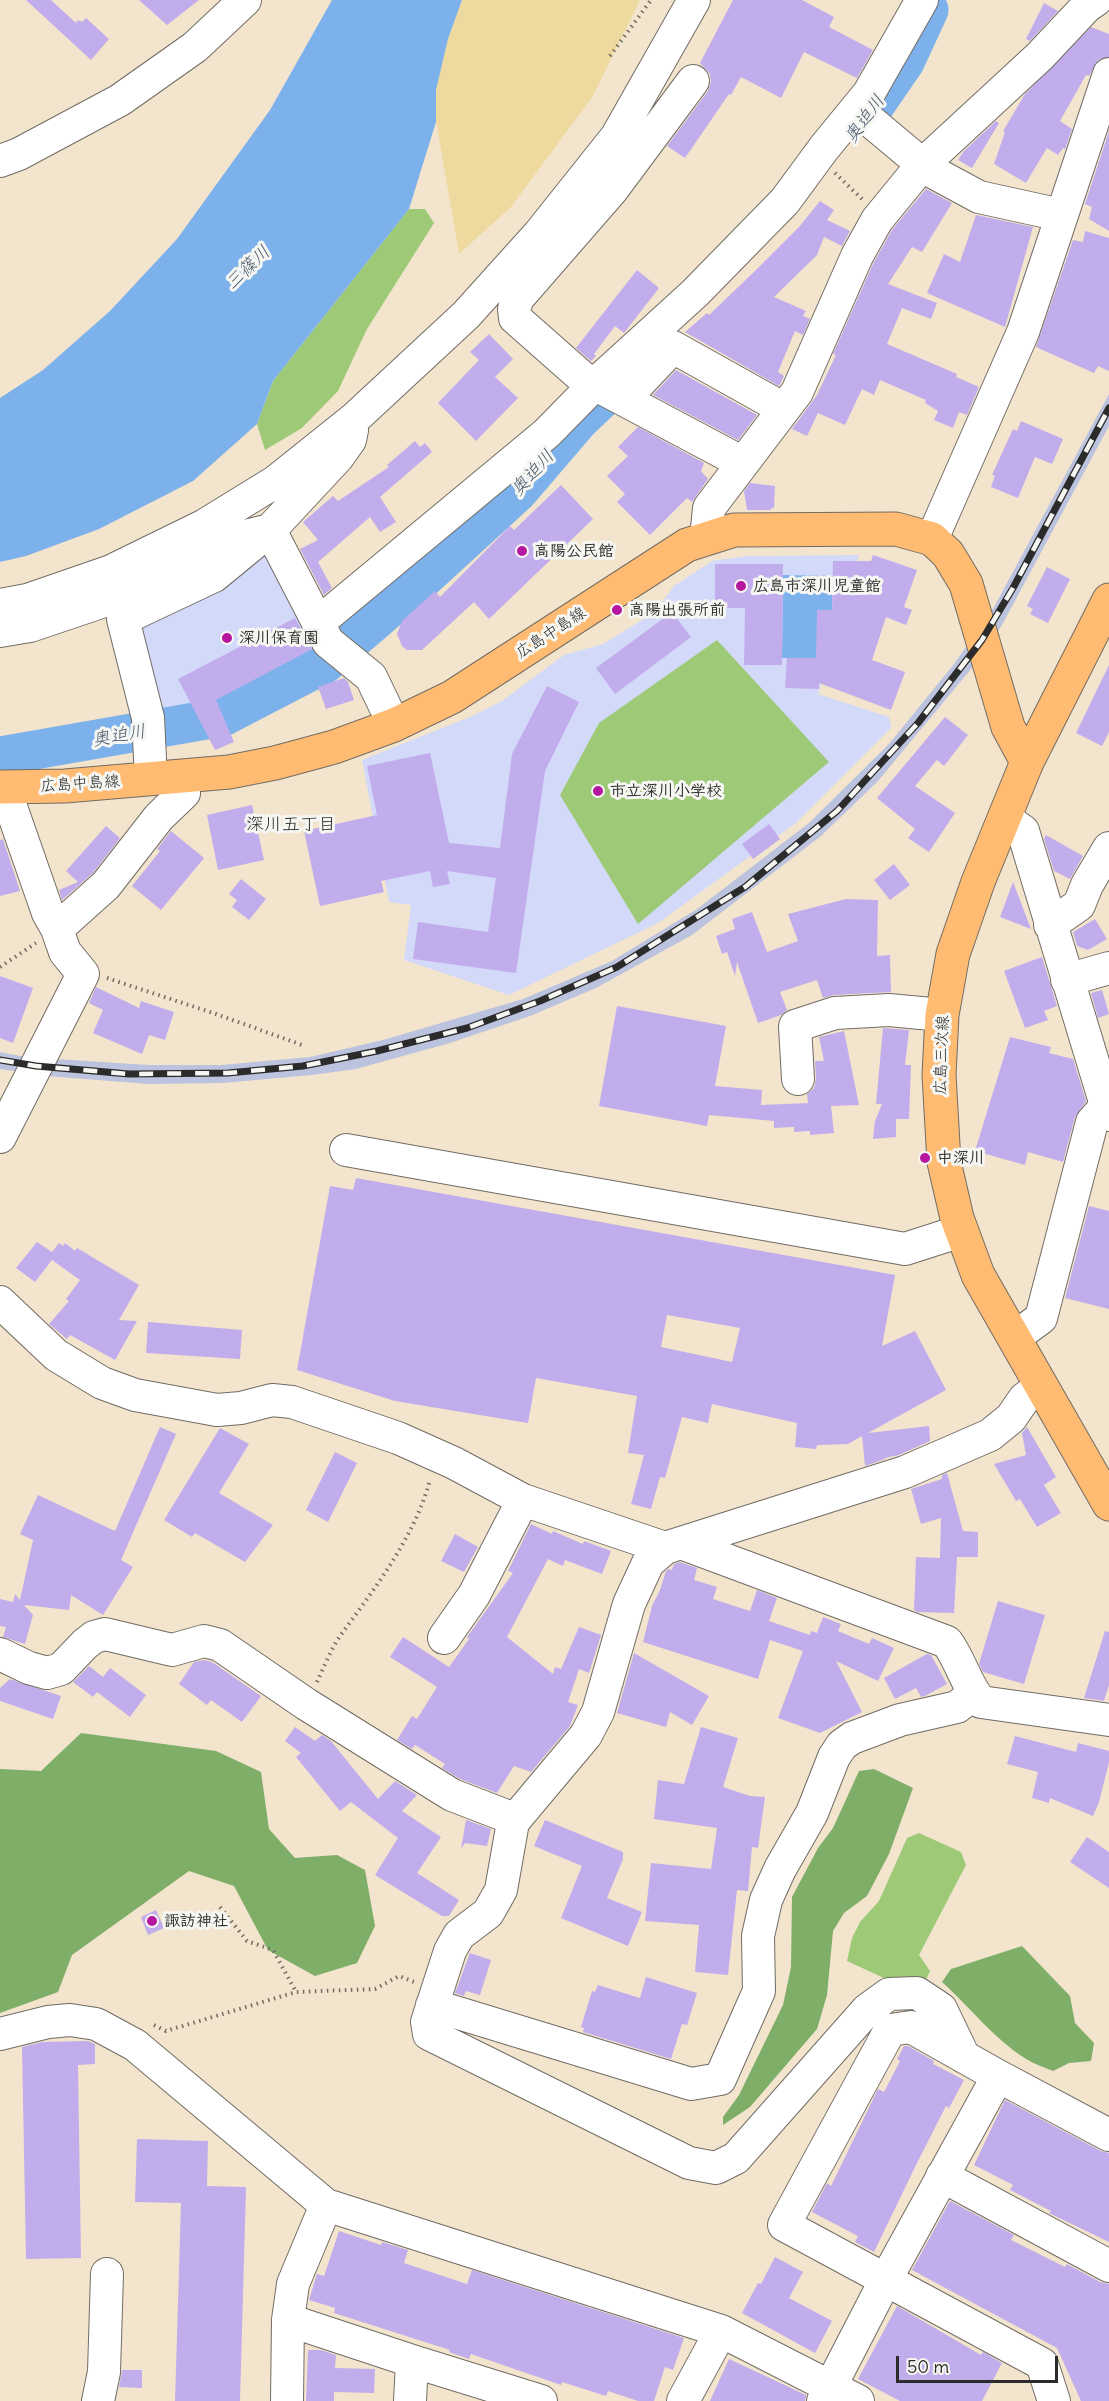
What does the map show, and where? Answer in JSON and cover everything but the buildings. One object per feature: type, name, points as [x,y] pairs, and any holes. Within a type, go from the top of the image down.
[{"type":"main road","name":"広島中島線","points":[[5,787],[65,786],[151,764],[183,776],[229,772],[275,763],[334,747],[394,725],[452,697],[687,545],[734,530],[816,528],[896,530],[932,539]]},
{"type":"main road","points":[[932,539],[948,554],[966,584],[1008,727],[1027,762]]},
{"type":"main road","name":"広島三次線","points":[[1109,600],[1027,762],[978,882],[953,954],[942,1015],[939,1075],[944,1162],[961,1231],[978,1275],[1109,1504]]},
{"type":"street","points":[[0,161],[19,154],[120,100],[195,47],[246,0]]},
{"type":"street","points":[[0,605],[27,600],[111,571],[205,525],[274,482],[355,418],[466,315],[539,234],[617,136],[694,0]]},
{"type":"street","points":[[609,392],[695,293],[817,167],[856,109],[869,93],[898,67],[922,0]]},
{"type":"street","points":[[706,538],[709,508],[797,392],[857,256],[880,216],[922,165],[1040,56],[1086,7],[1096,0]]},
{"type":"street","points":[[932,539],[1023,332],[1109,74]]},
{"type":"street","points":[[693,81],[612,190],[518,298],[514,309],[515,318],[583,378],[743,463]]},
{"type":"street","points":[[856,109],[922,165],[979,197],[1061,215]]},
{"type":"street","points":[[318,623],[547,433],[673,347],[784,409]]},
{"type":"street","points":[[151,764],[148,718],[123,619],[214,576],[270,530],[338,457],[350,440],[355,418]]},
{"type":"street","points":[[270,530],[328,642],[371,677],[394,725]]},
{"type":"street","points":[[0,631],[30,626],[114,598],[233,539],[270,530]]},
{"type":"street","points":[[57,929],[106,885],[159,817],[184,793],[183,776]]},
{"type":"street","points":[[0,1137],[83,974],[65,952],[57,929],[48,913],[5,787]]},
{"type":"street","points":[[1005,818],[1023,831],[1067,980],[1102,1068],[1108,1111],[1092,1122],[1041,1318],[1014,1338]]},
{"type":"street","points":[[1050,925],[1079,905],[1087,885],[1109,848]]},
{"type":"street","points":[[1067,980],[1109,968]]},
{"type":"street","points":[[798,1079],[795,1026],[835,1013],[889,1010],[942,1015]]},
{"type":"street","points":[[346,1150],[905,1249],[961,1231]]},
{"type":"street","points":[[0,1302],[56,1355],[102,1383],[135,1395],[217,1410],[241,1408],[272,1400],[292,1402],[432,1452],[523,1500],[673,1546],[947,1642],[958,1656],[974,1694],[981,1702],[1109,1720]]},
{"type":"street","points":[[964,2057],[941,2009],[916,1993],[889,1994],[867,2010],[736,2158],[716,2168],[689,2163],[429,2034],[427,2022],[450,1952],[459,1935],[488,1913],[501,1890],[513,1822],[586,1735],[598,1712],[629,1604],[648,1563],[673,1546],[904,1472],[980,1439],[1011,1418],[1024,1399],[1041,1386]]},
{"type":"street","points":[[444,1638],[474,1594],[523,1500]]},
{"type":"street","points":[[0,1654],[29,1668],[47,1673],[61,1670],[85,1644],[94,1637],[105,1634],[172,1650],[204,1641],[220,1644],[306,1704],[452,1794],[504,1815],[513,1822]]},
{"type":"street","points":[[434,1998],[691,2084],[720,2079],[759,1991],[758,1936],[766,1900],[780,1869],[812,1813],[834,1757],[842,1745],[852,1738],[900,1720],[957,1707],[974,1694]]},
{"type":"street","points":[[0,2034],[48,2022],[70,2020],[96,2024],[135,2045],[326,2205],[721,2331],[826,2394],[858,2401]]},
{"type":"street","points":[[1054,2401],[1042,2364],[784,2225],[890,2030],[911,2027],[1109,2135]]},
{"type":"street","points":[[826,2394],[885,2281],[998,2076]]},
{"type":"street","points":[[942,2176],[1109,2266]]},
{"type":"street","points":[[286,2401],[288,2320],[293,2284],[326,2205]]},
{"type":"street","points":[[98,2401],[104,2372],[107,2274]]},
{"type":"street","points":[[288,2320],[412,2361],[491,2394],[541,2401]]},
{"type":"street","points":[[683,2401],[721,2331]]},
{"type":"street","points":[[410,2401],[412,2361]]},
{"type":"path","points":[[610,56],[651,0]]},
{"type":"path","points":[[817,167],[880,216]]},
{"type":"path","points":[[0,967],[57,929]]},
{"type":"path","points":[[83,974],[99,976],[195,1007],[302,1046]]},
{"type":"path","points":[[306,1704],[339,1638],[373,1593],[416,1517],[429,1481],[432,1452]]},
{"type":"path","points":[[220,1907],[247,1941],[273,1950],[296,1992]]},
{"type":"path","points":[[166,2031],[296,1992],[375,1989],[399,1976],[434,1998]]},
{"type":"shaded area","points":[[1109,394],[1109,426],[1002,625],[976,663],[878,781],[821,836],[692,935],[596,988],[530,1016],[450,1043],[356,1069],[223,1083],[148,1084],[47,1076],[0,1069],[0,1052],[25,1057],[149,1065],[221,1065],[310,1057],[383,1040],[523,999],[612,961],[697,909],[809,823],[889,744],[954,664],[994,607]]},
{"type":"shaded area","name":"深川保育園","points":[[269,548],[324,650],[224,704],[192,713],[161,716],[132,625]]},
{"type":"shaded area","name":"市立深川小学校","points":[[859,555],[818,694],[889,717],[891,728],[796,823],[658,923],[509,995],[404,960],[411,905],[389,902],[362,760],[470,717],[502,701],[564,655],[603,644],[655,612],[674,586],[712,561],[747,556]]},
{"type":"green space","points":[[409,209],[425,209],[434,223],[367,329],[338,391],[302,428],[265,450],[257,424],[273,381]]},
{"type":"green space","points":[[717,640],[829,762],[638,924],[560,795],[599,723]]},
{"type":"green space","points":[[81,1733],[216,1751],[261,1772],[269,1829],[295,1858],[337,1855],[365,1870],[375,1926],[357,1963],[315,1976],[268,1950],[234,1886],[189,1871],[72,1955],[58,1992],[0,2013],[0,1769],[41,1771]]},
{"type":"green space","points":[[874,1769],[913,1788],[889,1854],[867,1896],[844,1913],[833,1931],[827,1995],[817,2029],[750,2107],[723,2125],[723,2117],[739,2095],[783,2005],[791,1967],[792,1897],[818,1848],[833,1828],[859,1771]]},
{"type":"green space","points":[[919,1833],[961,1852],[966,1865],[919,1955],[930,1971],[925,1982],[913,1978],[886,1979],[847,1961],[852,1938],[860,1922],[879,1901],[907,1838]]},
{"type":"green space","points":[[1022,1946],[1070,1996],[1075,2023],[1094,2043],[1091,2061],[1069,2063],[1053,2071],[1029,2061],[1003,2042],[942,1982],[951,1969]]},
{"type":"sand","points":[[462,0],[640,0],[593,96],[511,207],[459,254],[436,121],[436,91],[448,39]]},
{"type":"water","name":"三篠川","points":[[332,0],[462,0],[448,39],[436,90],[436,122],[409,209],[273,381],[257,424],[193,481],[99,529],[26,556],[0,562],[0,398],[43,370],[110,311],[177,239],[270,110]]},
{"type":"water","points":[[783,575],[832,576],[832,610],[816,658],[782,658]]},
{"type":"waterway","name":"奥迫川","points":[[872,110],[905,62],[929,10]]},
{"type":"waterway","name":"奥迫川","points":[[0,756],[223,717],[325,664],[411,590],[518,492],[578,422],[601,400]]},
{"type":"railway","points":[[0,1060],[36,1066],[129,1074],[228,1073],[303,1066],[377,1051],[467,1028],[540,1001],[617,967],[745,887],[837,811],[918,723],[982,640],[1013,588],[1109,408]]},
{"type":"place","name":"高陽公民館","points":[[522,551]]},
{"type":"place","name":"広島市深川児童館","points":[[741,586]]},
{"type":"place","name":"高陽出張所前","points":[[617,610]]},
{"type":"place","name":"深川保育園","points":[[227,638]]},
{"type":"place","name":"市立深川小学校","points":[[598,791]]},
{"type":"place","name":"中深川","points":[[925,1158]]},
{"type":"place","name":"諏訪神社","points":[[152,1921]]},
{"type":"district","name":"深川五丁目","points":[[291,825]]}]
